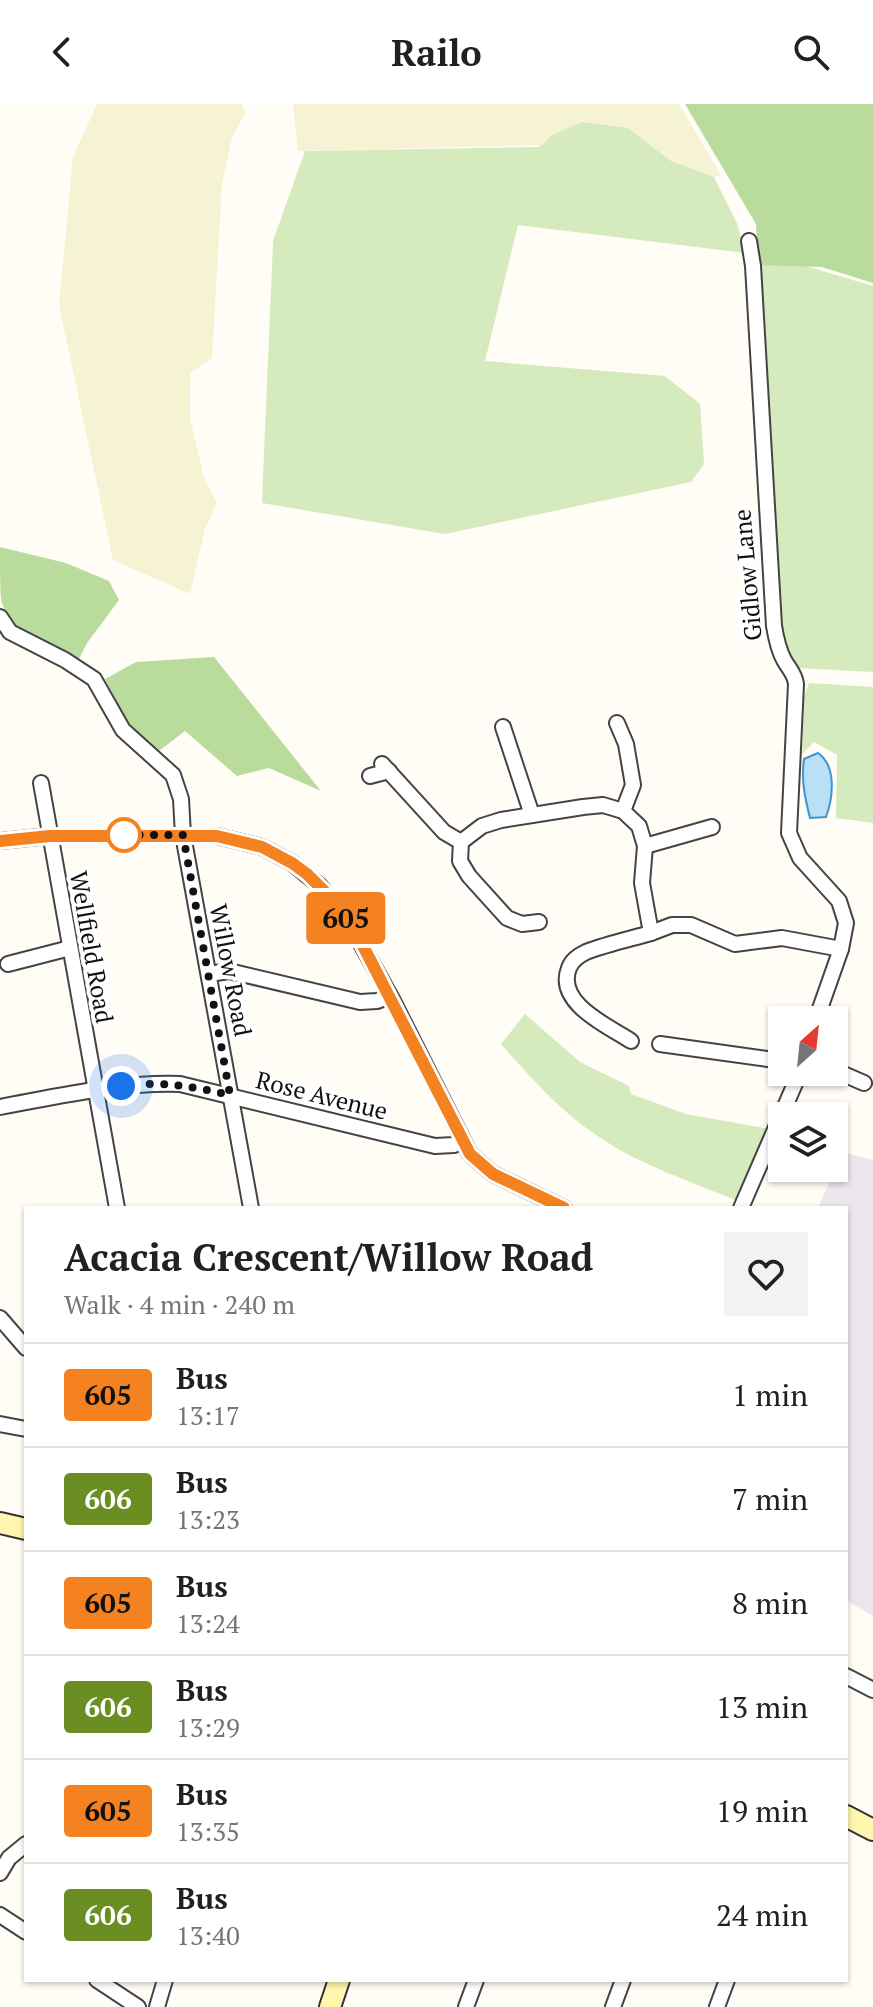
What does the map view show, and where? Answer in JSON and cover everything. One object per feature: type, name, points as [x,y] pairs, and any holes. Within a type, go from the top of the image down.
[{"type":"street","name":"Gidlow Lane","points":[[749,241],[774,626],[777,643],[795,675],[796,684],[789,833],[800,858],[839,901],[846,923],[841,949],[821,1006]]},
{"type":"street","name":"Willow Road","points":[[0,617],[10,632],[28,644],[65,660],[94,679],[123,730],[173,775],[181,799],[183,835],[251,1206]]},
{"type":"street","points":[[617,723],[626,744],[633,785],[623,811]]},
{"type":"street","points":[[503,727],[532,815]]},
{"type":"street","points":[[370,776],[386,767],[444,832],[461,842]]},
{"type":"street","name":"Wellfield Road","points":[[41,783],[117,1206]]},
{"type":"street","points":[[539,922],[522,924],[507,918],[469,876],[460,861],[461,842],[482,826],[501,820],[603,805],[623,811],[639,826],[645,846],[642,883],[651,933]]},
{"type":"street","points":[[645,846],[712,827]]},
{"type":"street","points":[[0,841],[50,836],[217,836],[247,841],[278,854],[307,874],[350,924],[390,996],[462,1141],[480,1165],[560,1206]]},
{"type":"street","points":[[631,1041],[577,1002],[566,988],[566,975],[571,962],[584,953],[672,925],[691,925],[735,944],[782,938],[841,949]]},
{"type":"street","points":[[8,964],[70,948]]},
{"type":"street","points":[[209,974],[229,971],[360,1002],[390,996]]},
{"type":"street","points":[[660,1044],[768,1059]]},
{"type":"street","points":[[848,1077],[863,1084]]},
{"type":"street","name":"Rose Avenue","points":[[0,1107],[146,1083],[180,1084],[435,1146],[445,1147],[462,1141]]},
{"type":"street","points":[[742,1206],[794,1086]]},
{"type":"street","points":[[0,1318],[24,1346]]},
{"type":"street","points":[[0,1424],[24,1429]]},
{"type":"street","points":[[0,1523],[24,1529]]},
{"type":"street","points":[[848,1677],[873,1690]]},
{"type":"street","points":[[848,1817],[873,1830]]},
{"type":"street","points":[[0,1873],[9,1858],[24,1846]]},
{"type":"street","points":[[0,1915],[24,1931]]},
{"type":"street","points":[[100,1982],[138,2007]]},
{"type":"street","points":[[157,2007],[164,1982]]},
{"type":"street","points":[[330,2007],[338,1982]]},
{"type":"street","points":[[466,2007],[475,1982]]},
{"type":"street","points":[[613,2007],[622,1982]]},
{"type":"street","points":[[717,2007],[726,1982]]},
{"type":"shaded area","points":[[97,104],[242,104],[245,114],[232,137],[222,184],[212,358],[190,373],[190,418],[204,478],[217,503],[205,529],[190,594],[113,560],[59,305],[73,157]]},
{"type":"shaded area","points":[[293,104],[679,104],[721,175],[714,177],[671,161],[628,128],[539,148],[539,145],[298,151]]},
{"type":"shaded area","points":[[848,1153],[873,1160],[873,1616],[848,1601],[848,1206],[819,1206],[830,1182],[848,1182]]},
{"type":"green space","points":[[685,104],[873,104],[873,283],[822,267],[758,265],[756,224]]},
{"type":"green space","points":[[582,122],[628,128],[671,161],[714,177],[737,223],[745,253],[518,225],[485,361],[665,376],[700,404],[704,464],[691,482],[445,534],[262,503],[273,241],[305,151],[540,147],[552,135]]},
{"type":"green space","points":[[758,265],[806,266],[873,286],[873,672],[798,668],[787,657],[781,633]]},
{"type":"green space","points":[[0,547],[66,563],[109,581],[119,600],[87,643],[77,663],[31,638],[12,622],[1,599]]},
{"type":"green space","points":[[214,657],[321,791],[269,768],[237,776],[185,731],[159,751],[132,731],[105,679],[136,662]]},
{"type":"green space","points":[[809,683],[873,687],[873,823],[836,818],[837,755],[814,742],[802,754],[804,697]]},
{"type":"green space","points":[[525,1014],[580,1062],[629,1086],[631,1094],[686,1114],[768,1129],[738,1201],[632,1156],[599,1137],[559,1106],[501,1044]]},
{"type":"water","points":[[818,753],[831,774],[832,792],[826,817],[810,818],[803,782],[804,759]]},
{"type":"bus line","name":"605","points":[[0,841],[50,836],[217,836],[247,841],[292,863],[332,899],[359,938],[470,1154],[493,1174],[559,1206]]},
{"type":"route","points":[[121,1086],[180,1084],[230,1095],[183,835],[124,835]]}]
